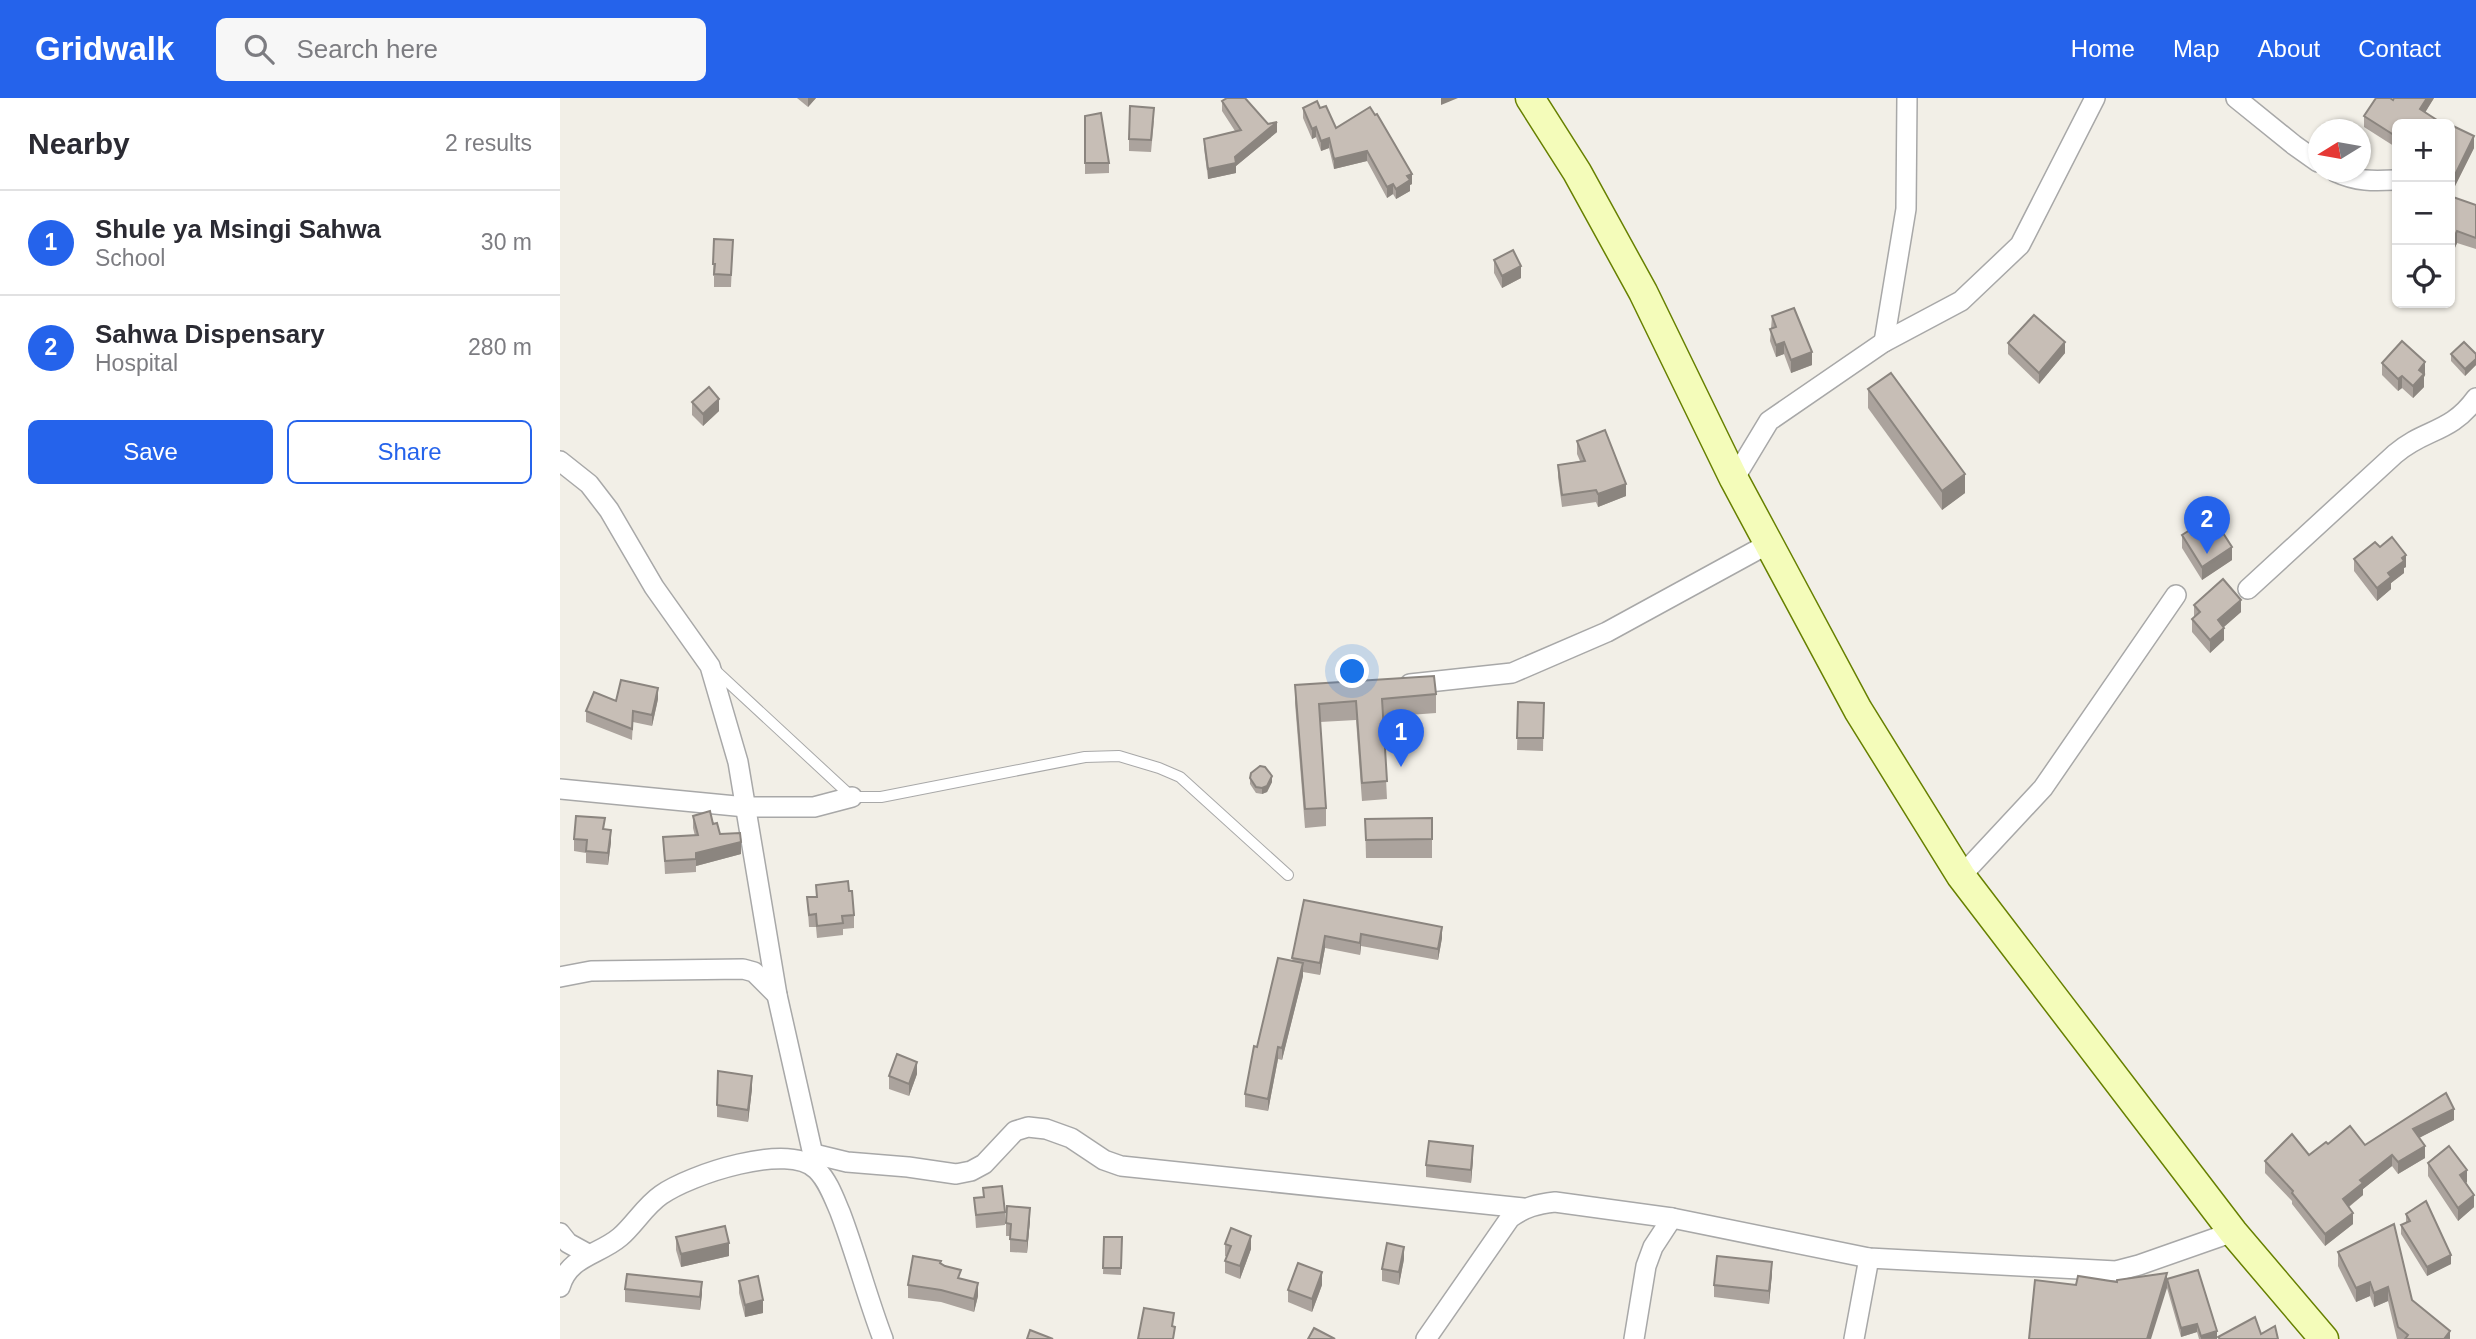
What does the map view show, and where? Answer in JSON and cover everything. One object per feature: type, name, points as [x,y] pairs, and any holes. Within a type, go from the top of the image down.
[{"type":"main road","points":[[1530,98],[1577,172],[1643,292],[1734,479],[1858,710],[1961,876],[2233,1232],[2323,1338]]},
{"type":"street","points":[[1884,342],[1906,209],[1907,98]]},
{"type":"street","points":[[1734,479],[1769,421],[1884,342],[1961,301],[2020,245],[2095,98]]},
{"type":"street","points":[[2236,98],[2308,155]]},
{"type":"street","points":[[2371,182],[2392,180]]},
{"type":"street","points":[[2248,589],[2395,454],[2412,442],[2452,424],[2476,398]]},
{"type":"street","points":[[560,461],[589,485],[608,510],[654,587],[710,666],[738,762],[777,995],[815,1161],[830,1187],[845,1226],[883,1339]]},
{"type":"street","points":[[1393,684],[1420,684],[1512,673],[1607,632],[1768,544]]},
{"type":"street","points":[[1961,876],[2043,788],[2176,595]]},
{"type":"street","points":[[560,789],[746,807],[814,807],[852,797]]},
{"type":"street","points":[[560,977],[591,971],[743,969],[754,972],[777,995]]},
{"type":"street","points":[[560,1287],[576,1261],[618,1238],[658,1197],[674,1187],[738,1163],[792,1159],[908,1167],[956,1174],[971,1171],[984,1164],[1015,1131],[1028,1127],[1046,1129],[1071,1138],[1104,1160],[1121,1166],[1523,1208],[1555,1202],[1672,1218],[1869,1258],[2116,1271],[2233,1232]]},
{"type":"street","points":[[1426,1339],[1510,1218],[1523,1208]]},
{"type":"street","points":[[1634,1339],[1646,1266],[1672,1218]]},
{"type":"street","points":[[560,1233],[568,1243],[588,1254]]},
{"type":"street","points":[[1854,1339],[1869,1258]]},
{"type":"lane","points":[[710,666],[852,797],[881,797],[1085,757],[1119,756],[1180,777],[1287,875]]},
{"type":"building","points":[[1227,98],[1245,98],[1268,124],[1277,122],[1235,157],[1236,163],[1208,169],[1204,139],[1241,130],[1222,101]]},
{"type":"building","points":[[2376,98],[2427,98],[2420,109],[2435,119],[2392,119],[2392,134],[2364,116]]},
{"type":"building","points":[[1317,101],[1320,108],[1326,106],[1336,128],[1370,107],[1375,115],[1377,114],[1412,174],[1407,176],[1410,180],[1396,189],[1393,184],[1387,187],[1367,151],[1334,159],[1329,138],[1321,141],[1316,127],[1312,129],[1303,108]]},
{"type":"building","points":[[1130,106],[1154,108],[1151,140],[1129,139]]},
{"type":"building","points":[[1101,113],[1109,163],[1085,163],[1085,116]]},
{"type":"building","points":[[2455,127],[2474,136],[2455,175]]},
{"type":"building","points":[[2455,198],[2476,205],[2476,238],[2457,231],[2455,236]]},
{"type":"building","points":[[714,239],[733,240],[731,275],[714,274]]},
{"type":"building","points":[[1513,250],[1521,266],[1502,276],[1494,260]]},
{"type":"building","points":[[1794,308],[1812,352],[1791,360],[1784,342],[1776,345],[1770,329],[1776,327],[1772,316]]},
{"type":"building","points":[[2034,315],[2065,342],[2039,373],[2008,343]]},
{"type":"building","points":[[2402,341],[2425,362],[2419,370],[2424,374],[2413,386],[2402,376],[2398,379],[2382,363]]},
{"type":"building","points":[[2464,342],[2476,354],[2476,359],[2465,369],[2451,354]]},
{"type":"building","points":[[1891,373],[1965,474],[1942,491],[1868,389]]},
{"type":"building","points":[[709,387],[719,399],[703,414],[692,402]]},
{"type":"building","points":[[1605,430],[1626,484],[1598,494],[1596,490],[1562,495],[1558,465],[1585,461],[1577,441]]},
{"type":"building","points":[[2212,516],[2232,547],[2202,567],[2182,535]]},
{"type":"building","points":[[2392,537],[2406,555],[2402,558],[2404,561],[2388,573],[2391,577],[2377,588],[2354,559],[2375,542],[2380,547]]},
{"type":"building","points":[[2223,579],[2241,600],[2218,620],[2224,628],[2210,640],[2192,619],[2200,612],[2194,605]]},
{"type":"building","points":[[1434,676],[1436,694],[1382,699],[1387,781],[1362,783],[1356,701],[1319,704],[1326,808],[1305,809],[1295,685]]},
{"type":"building","points":[[621,680],[658,688],[652,715],[633,711],[632,729],[586,711],[594,692],[616,701]]},
{"type":"building","points":[[1518,702],[1544,703],[1543,738],[1517,738]]},
{"type":"building","points":[[1260,766],[1265,767],[1272,776],[1267,786],[1262,788],[1256,787],[1250,778],[1251,773]]},
{"type":"building","points":[[710,811],[713,824],[717,823],[720,834],[740,833],[741,842],[696,853],[696,859],[665,861],[663,837],[698,835],[693,816]]},
{"type":"building","points":[[576,816],[605,818],[603,829],[611,830],[608,853],[586,851],[587,840],[574,839]]},
{"type":"building","points":[[1432,818],[1432,839],[1366,840],[1365,819]]},
{"type":"building","points":[[848,881],[849,891],[852,891],[854,915],[842,916],[843,923],[817,926],[816,914],[809,915],[807,897],[817,897],[816,885]]},
{"type":"building","points":[[1304,900],[1442,927],[1438,949],[1361,934],[1360,943],[1325,936],[1320,963],[1292,958]]},
{"type":"building","points":[[1278,958],[1303,963],[1282,1048],[1278,1047],[1268,1099],[1245,1094],[1254,1046],[1257,1047]]},
{"type":"building","points":[[897,1054],[917,1062],[909,1084],[889,1076]]},
{"type":"building","points":[[718,1071],[752,1076],[748,1110],[717,1105]]},
{"type":"building","points":[[2446,1093],[2454,1109],[2413,1129],[2425,1146],[2398,1162],[2392,1155],[2360,1180],[2363,1183],[2343,1199],[2353,1213],[2325,1234],[2293,1191],[2265,1161],[2292,1134],[2309,1155],[2350,1126],[2365,1145]]},
{"type":"building","points":[[1429,1141],[1473,1146],[1471,1170],[1426,1165]]},
{"type":"building","points":[[2449,1146],[2467,1170],[2460,1175],[2474,1195],[2458,1208],[2428,1163]]},
{"type":"building","points":[[1002,1186],[1005,1212],[976,1215],[974,1198],[984,1197],[983,1188]]},
{"type":"building","points":[[2426,1201],[2451,1255],[2427,1267],[2401,1225],[2410,1221],[2406,1214]]},
{"type":"building","points":[[1007,1206],[1030,1208],[1027,1241],[1010,1239],[1011,1224],[1006,1223]]},
{"type":"building","points":[[2394,1224],[2412,1300],[2450,1331],[2444,1339],[2405,1339],[2408,1335],[2398,1327],[2388,1287],[2374,1293],[2370,1282],[2356,1288],[2338,1252]]},
{"type":"building","points":[[725,1226],[729,1243],[681,1254],[676,1237]]},
{"type":"building","points":[[1231,1228],[1251,1236],[1240,1266],[1225,1261],[1231,1246],[1225,1244]]},
{"type":"building","points":[[1104,1237],[1122,1237],[1121,1268],[1103,1268]]},
{"type":"building","points":[[1387,1243],[1404,1247],[1399,1272],[1382,1269]]},
{"type":"building","points":[[913,1256],[941,1261],[945,1266],[961,1270],[958,1278],[978,1283],[974,1299],[908,1285]]},
{"type":"building","points":[[1717,1256],[1772,1262],[1769,1291],[1714,1285]]},
{"type":"building","points":[[1298,1263],[1322,1272],[1312,1299],[1288,1290]]},
{"type":"building","points":[[2198,1270],[2217,1331],[2201,1336],[2197,1324],[2181,1328],[2167,1279]]},
{"type":"building","points":[[2167,1273],[2147,1339],[2029,1339],[2035,1280],[2076,1285],[2078,1276],[2117,1282]]},
{"type":"building","points":[[627,1274],[702,1282],[700,1297],[625,1289]]},
{"type":"building","points":[[758,1276],[763,1300],[745,1305],[739,1281]]},
{"type":"building","points":[[1144,1308],[1174,1313],[1173,1339],[1138,1339]]},
{"type":"building","points":[[2255,1317],[2261,1334],[2275,1326],[2278,1339],[2218,1337]]},
{"type":"building","points":[[1314,1328],[1335,1339],[1308,1339]]},
{"type":"building","points":[[1030,1330],[1053,1339],[1027,1339]]},
{"type":"place","name":"Sahwa Dispensary","points":[[2207,554]]},
{"type":"place","name":"Shule ya Msingi Sahwa","points":[[1401,767]]}]
